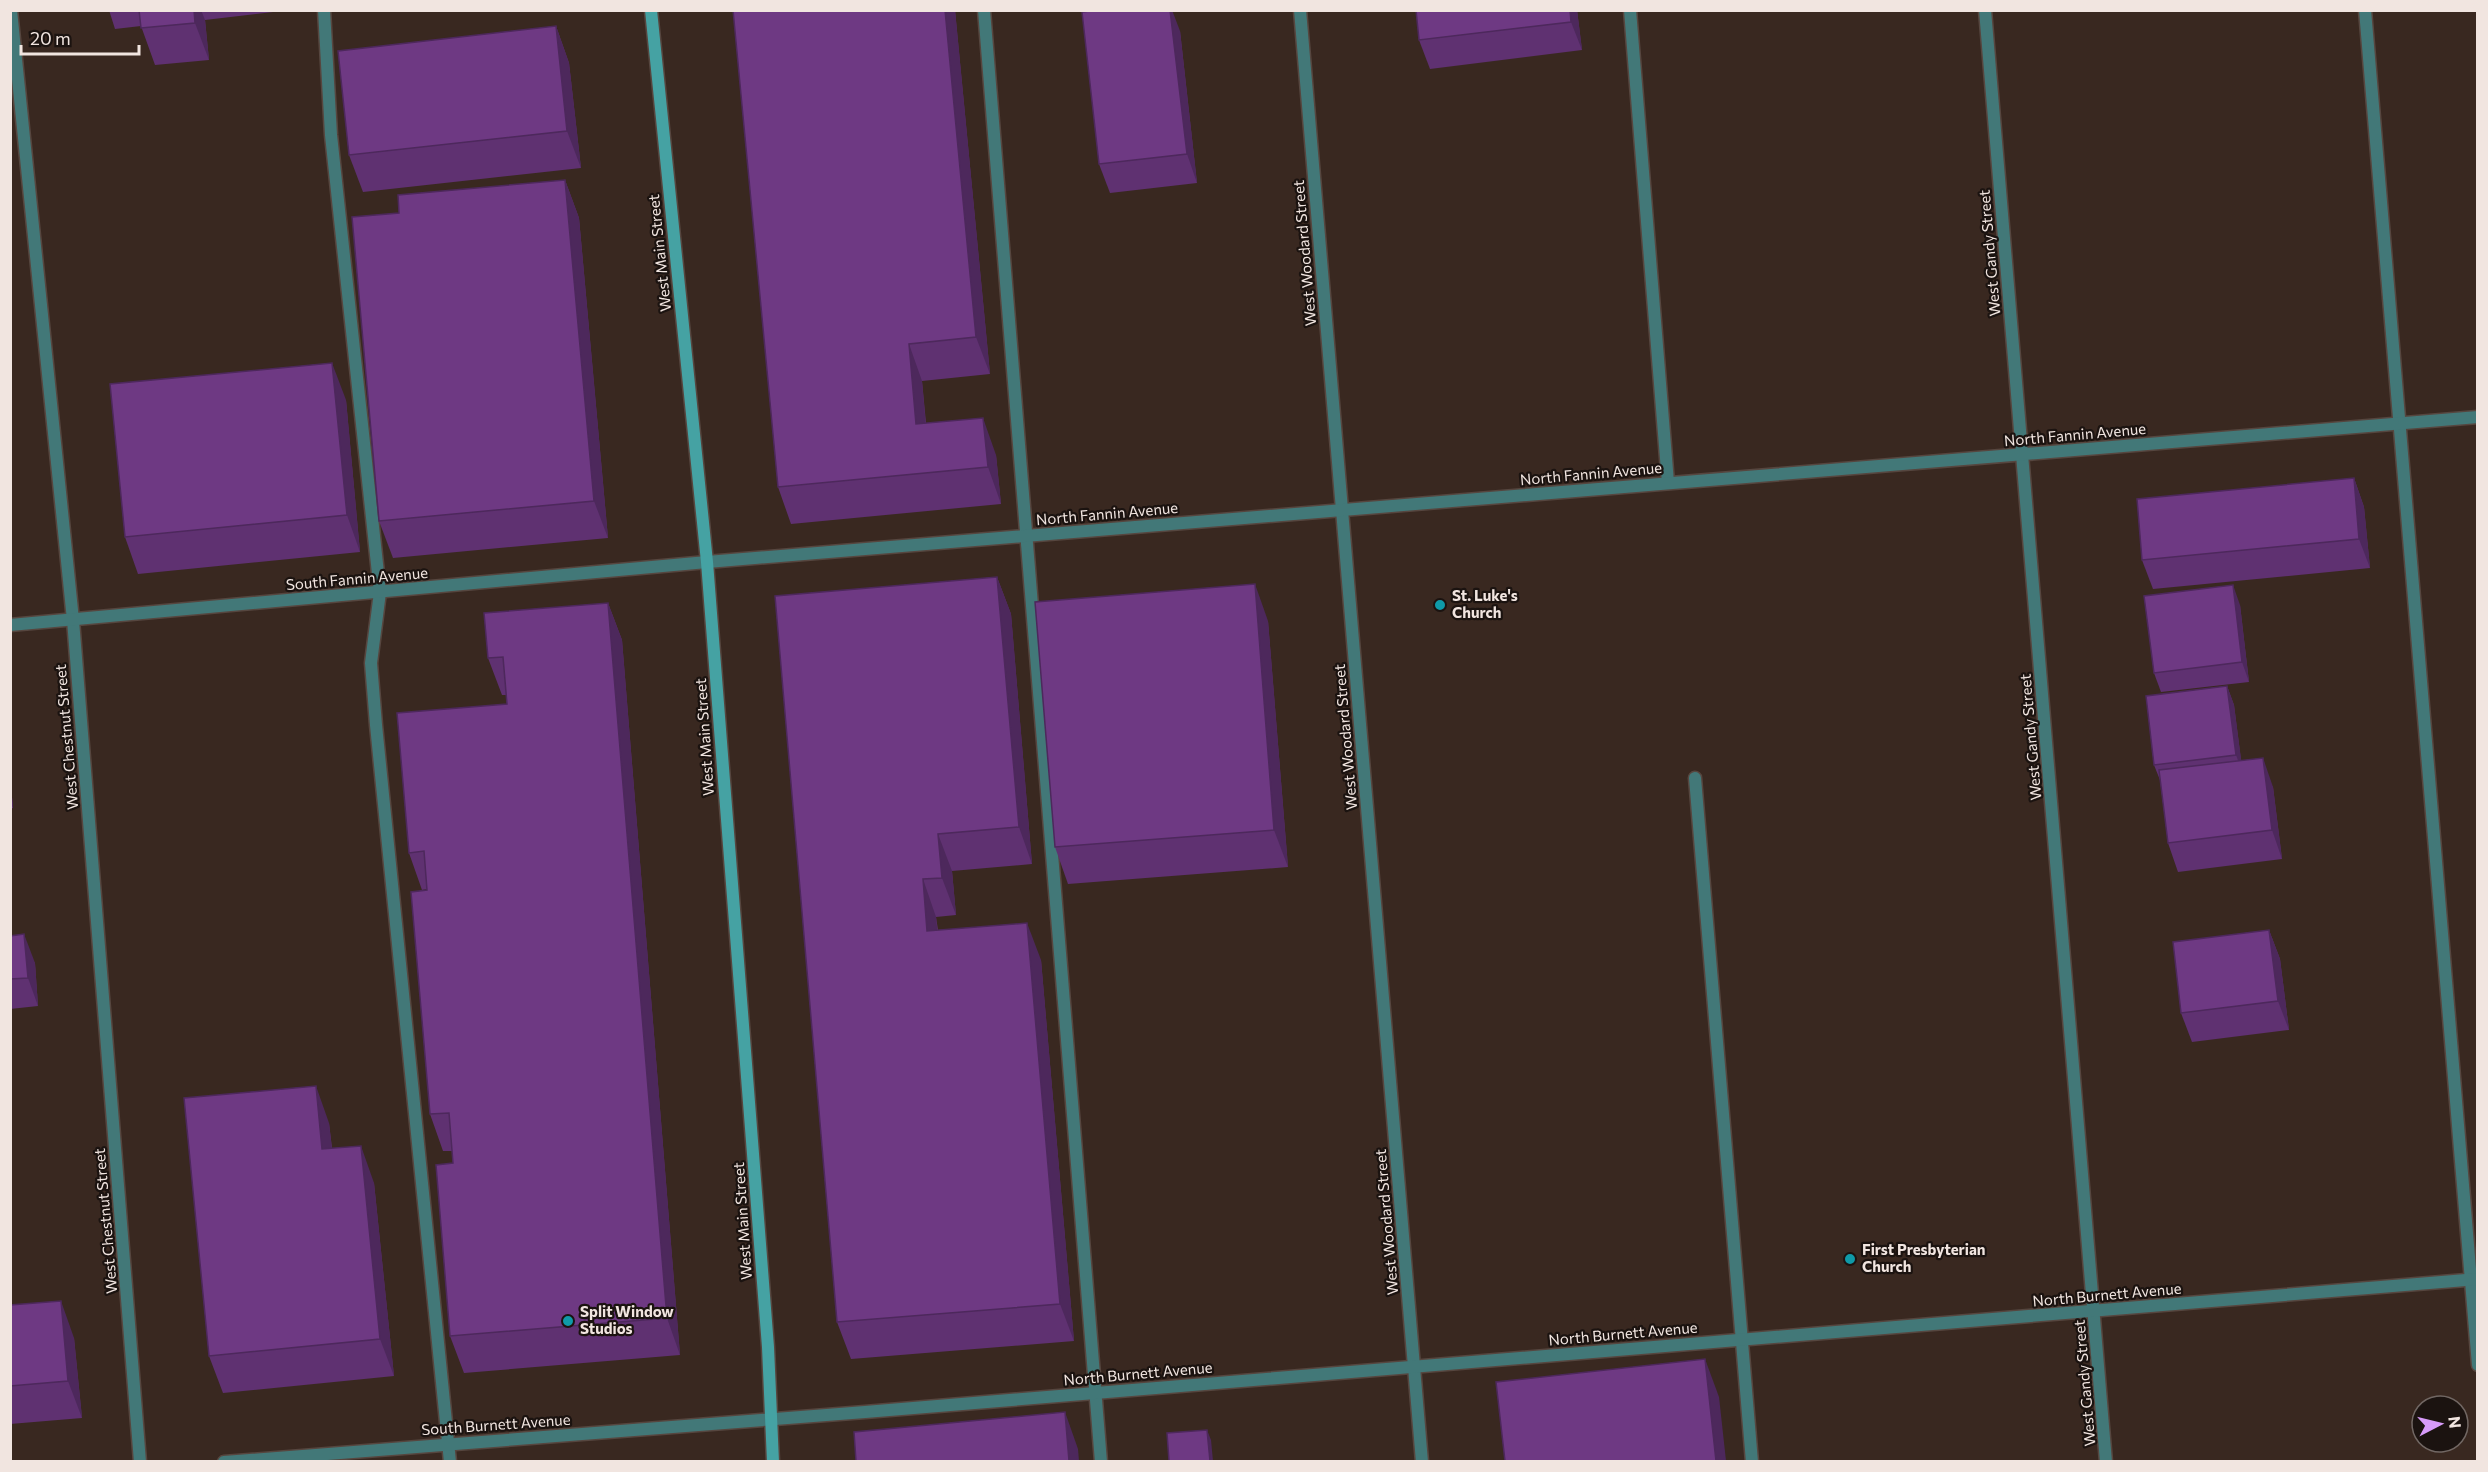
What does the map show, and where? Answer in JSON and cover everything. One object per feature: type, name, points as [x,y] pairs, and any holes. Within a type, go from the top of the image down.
[{"type":"main road","name":"West Main Street","points":[[651,10],[707,562],[768,1347],[773,1461]]},
{"type":"street","name":"West Chestnut Street","points":[[11,10],[73,620],[140,1461]]},
{"type":"street","points":[[324,10],[332,135],[380,592],[371,663],[375,714],[450,1461]]},
{"type":"street","points":[[984,10],[1101,1461]]},
{"type":"street","name":"West Woodard Street","points":[[1300,10],[1422,1461]]},
{"type":"street","points":[[1630,10],[1668,483]]},
{"type":"street","name":"West Gandy Street","points":[[1985,10],[2106,1461]]},
{"type":"street","points":[[2364,10],[2474,1279],[2478,1365]]},
{"type":"street","name":"North Fannin Avenue","points":[[707,562],[2478,417]]},
{"type":"street","name":"South Fannin Avenue","points":[[10,625],[707,562]]},
{"type":"street","points":[[1695,778],[1752,1461]]},
{"type":"street","name":"North Burnett Avenue","points":[[770,1419],[2474,1279]]},
{"type":"street","name":"South Burnett Avenue","points":[[224,1461],[770,1419]]},
{"type":"building","points":[[139,10],[194,10],[195,23],[141,28]]},
{"type":"building","points":[[733,10],[945,10],[976,337],[909,344],[916,424],[983,418],[988,467],[778,487]]},
{"type":"building","points":[[1170,10],[1187,154],[1099,164],[1082,12]]},
{"type":"building","points":[[1416,10],[1570,10],[1571,22],[1419,40]]},
{"type":"building","points":[[556,26],[567,131],[349,155],[338,51]]},
{"type":"building","points":[[565,180],[594,501],[379,521],[352,217],[399,213],[398,195]]},
{"type":"building","points":[[332,363],[347,515],[125,537],[110,384]]},
{"type":"building","points":[[2354,478],[2359,539],[2142,560],[2137,499]]},
{"type":"building","points":[[997,577],[1019,827],[938,834],[942,878],[923,879],[927,931],[1027,923],[1060,1304],[837,1322],[775,596]]},
{"type":"building","points":[[1255,584],[1274,830],[1055,847],[1035,602]]},
{"type":"building","points":[[2233,585],[2242,662],[2154,673],[2144,596]]},
{"type":"building","points":[[608,603],[667,1318],[450,1336],[436,1165],[453,1163],[449,1113],[430,1114],[411,892],[427,890],[424,851],[409,853],[397,713],[507,704],[503,657],[488,658],[484,613]]},
{"type":"building","points":[[2227,686],[2236,755],[2154,765],[2146,696]]},
{"type":"building","points":[[2263,758],[2272,830],[2168,843],[2159,770]]},
{"type":"building","points":[[2269,930],[2278,1001],[2181,1013],[2173,942]]},
{"type":"building","points":[[24,934],[28,978],[10,979],[10,936]]},
{"type":"building","points":[[316,1086],[322,1149],[361,1146],[380,1339],[209,1356],[184,1098]]},
{"type":"building","points":[[61,1301],[68,1381],[10,1386],[10,1305]]},
{"type":"building","points":[[1705,1359],[1716,1461],[1505,1461],[1496,1382]]},
{"type":"building","points":[[1065,1412],[1069,1461],[856,1461],[854,1432]]},
{"type":"building","points":[[1207,1430],[1210,1461],[1169,1461],[1167,1433]]},
{"type":"place","name":"St. Luke's Church","points":[[1440,605]]},
{"type":"place","name":"First Presbyterian Church","points":[[1850,1259]]},
{"type":"place","name":"Split Window Studios","points":[[568,1321]]}]
